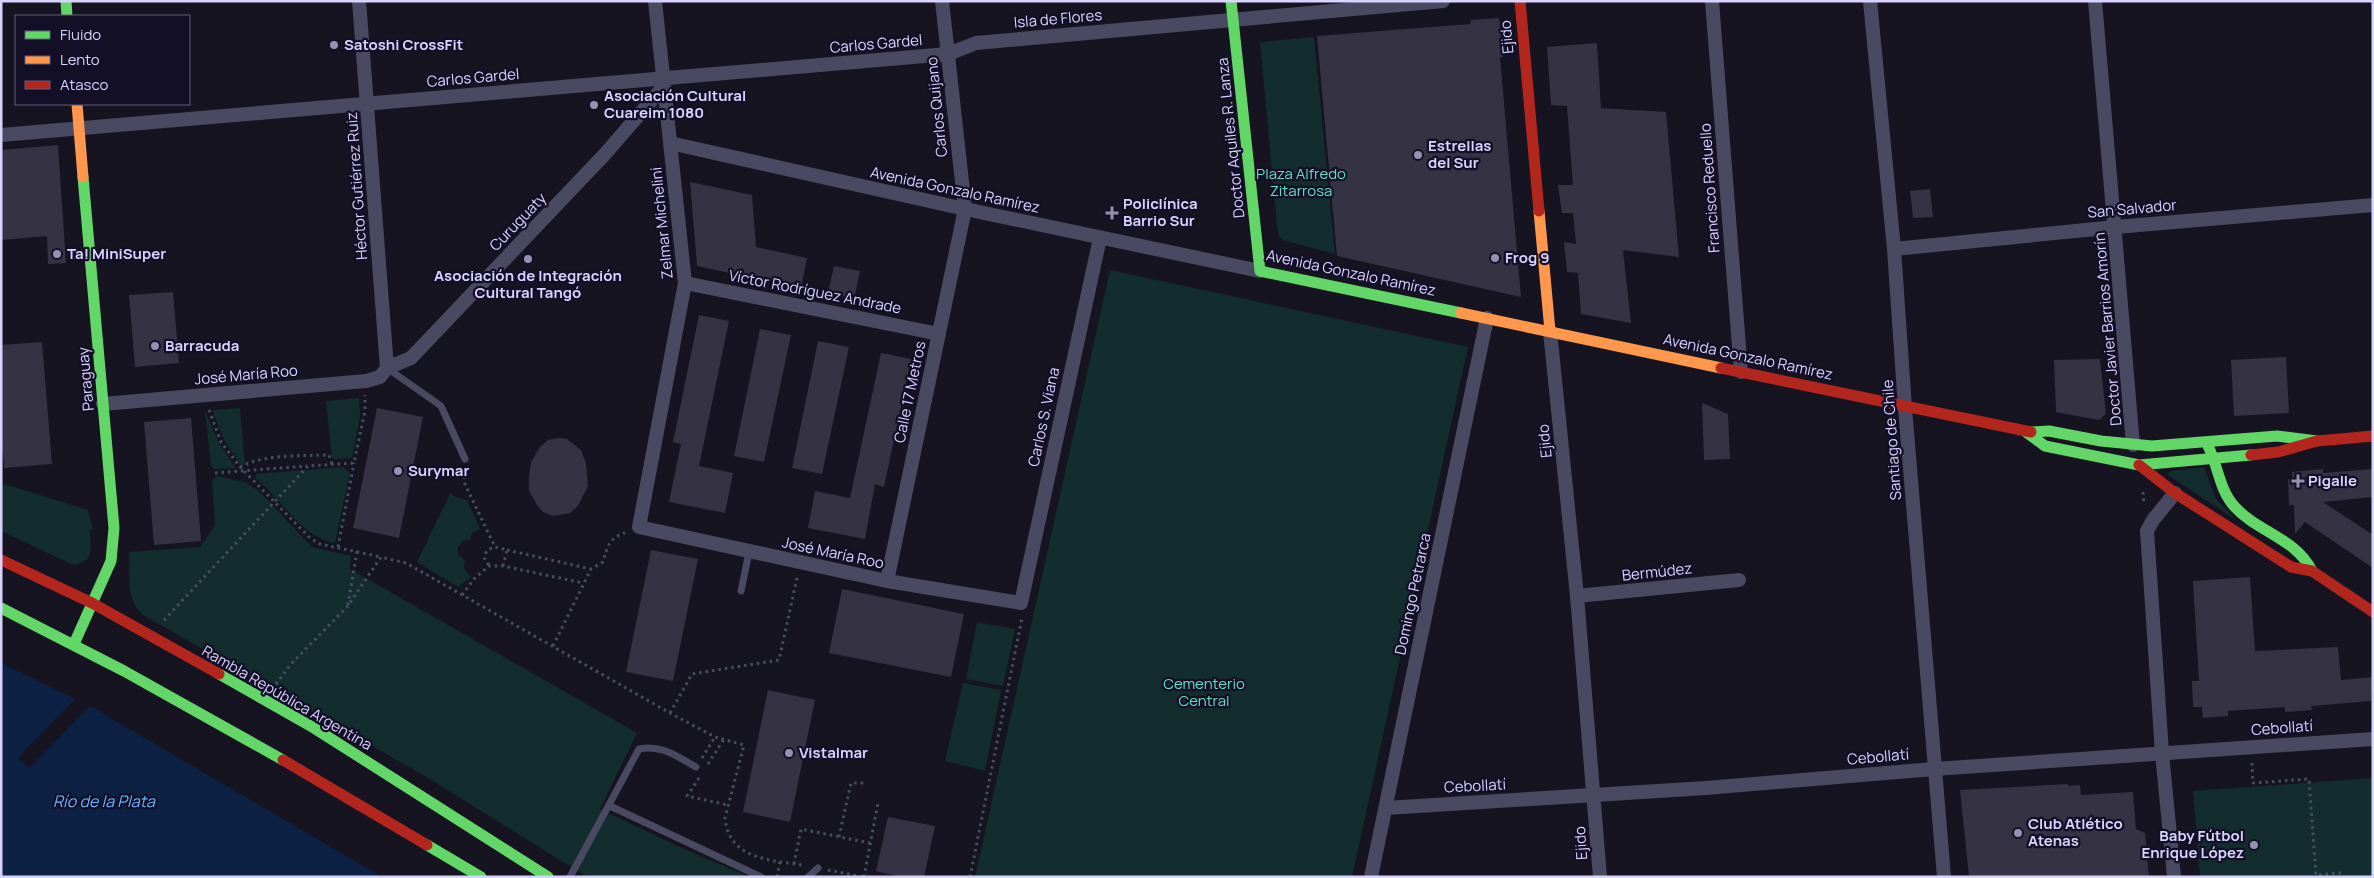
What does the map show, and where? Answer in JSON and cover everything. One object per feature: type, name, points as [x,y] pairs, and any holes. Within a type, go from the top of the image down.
[{"type":"street","points":[[66,1],[67,15]]},
{"type":"street","name":"Héctor Gutiérrez Ruiz","points":[[359,1],[387,368]]},
{"type":"street","name":"Zelmar Michelini","points":[[640,527],[685,283],[655,1]]},
{"type":"street","name":"Carlos Quijano","points":[[942,1],[965,209]]},
{"type":"street","name":"Doctor Aquiles R. Lanza","points":[[1231,1],[1260,271]]},
{"type":"street","name":"Isla de Flores","points":[[948,54],[976,43],[1443,1]]},
{"type":"street","name":"Ejido","points":[[1520,1],[1550,331],[1577,596],[1600,877]]},
{"type":"street","name":"Francisco Reduello","points":[[1712,1],[1741,372]]},
{"type":"street","name":"Santiago de Chile","points":[[1870,1],[1894,250],[1905,408],[1944,877]]},
{"type":"street","name":"Doctor Javier Barrios Amorín","points":[[2094,1],[2116,226],[2133,445]]},
{"type":"street","name":"Carlos Gardel","points":[[1,135],[368,104],[664,82],[948,54]]},
{"type":"street","name":"Curuguaty","points":[[387,368],[411,358],[605,154],[664,82]]},
{"type":"street","name":"Paraguay","points":[[74,644],[111,561],[114,545],[77,105]]},
{"type":"street","name":"Avenida Gonzalo Ramírez","points":[[670,143],[1100,238],[2026,432],[2049,431],[2101,441],[2152,446],[2277,436],[2317,441]]},
{"type":"street","name":"San Salvador","points":[[1894,250],[2116,226],[2373,205]]},
{"type":"street","name":"Calle 17 Metros","points":[[887,581],[965,209]]},
{"type":"street","name":"Carlos S. Viana","points":[[1021,603],[1100,238]]},
{"type":"street","name":"Víctor Rodríguez Andrade","points":[[685,283],[939,334]]},
{"type":"street","name":"Domingo Petrarca","points":[[1371,877],[1487,318]]},
{"type":"street","name":"José María Roo","points":[[103,404],[366,381],[380,377],[387,368]]},
{"type":"street","name":"Avenida Gonzalo Ramírez","points":[[2026,432],[2045,446],[2139,464],[2278,452],[2317,441],[2373,436]]},
{"type":"street","points":[[2206,442],[2214,457],[2220,478],[2233,504],[2258,526],[2303,555],[2312,570],[2373,612]]},
{"type":"street","points":[[2139,464],[2175,493],[2291,567],[2312,570]]},
{"type":"street","points":[[2174,877],[2162,753],[2147,530],[2175,493]]},
{"type":"street","name":"José María Roo","points":[[640,527],[887,581],[1021,603]]},
{"type":"street","name":"Rambla República Argentina","points":[[1,560],[92,603],[314,728],[548,877]]},
{"type":"street","name":"Bermúdez","points":[[1577,596],[1739,580]]},
{"type":"street","points":[[1,608],[74,644],[302,770],[480,877]]},
{"type":"street","name":"Cebollatí","points":[[1386,808],[1594,796],[1934,769],[2373,739]]},
{"type":"lane","points":[[387,368],[441,406],[465,459]]},
{"type":"lane","points":[[740,591],[749,552]]},
{"type":"lane","points":[[570,877],[640,749],[650,747],[661,748],[696,767]]},
{"type":"lane","points":[[610,806],[761,877]]},
{"type":"lane","points":[[808,877],[818,868]]},
{"type":"path","points":[[338,547],[365,411],[366,381]]},
{"type":"path","points":[[203,395],[221,442],[240,467],[310,538],[320,544],[406,563],[670,713],[715,737],[744,745],[725,818],[726,828],[731,841],[741,850],[780,861],[863,877],[878,803]]},
{"type":"path","points":[[240,467],[250,461],[329,455],[332,464]]},
{"type":"path","points":[[465,459],[464,482],[495,547]]},
{"type":"path","points":[[215,473],[354,463]]},
{"type":"path","points":[[150,636],[308,466]]},
{"type":"path","points":[[553,646],[591,569],[604,562],[607,546],[614,536],[640,527]]},
{"type":"path","points":[[489,566],[484,561],[484,556],[487,550],[495,547],[591,569]]},
{"type":"path","points":[[503,566],[507,550]]},
{"type":"path","points":[[347,607],[357,551]]},
{"type":"path","points":[[264,700],[290,665],[347,607],[381,556]]},
{"type":"path","points":[[670,713],[692,674],[779,660],[801,563]]},
{"type":"path","points":[[462,595],[474,579],[489,566],[503,566],[584,583]]},
{"type":"path","points":[[970,877],[1022,624],[1021,603]]},
{"type":"path","points":[[696,767],[715,737]]},
{"type":"path","points":[[724,739],[687,796],[728,805]]},
{"type":"path","points":[[2250,746],[2253,783],[2309,779],[2316,874],[2342,873],[2343,877]]},
{"type":"path","points":[[839,837],[851,783],[864,783]]},
{"type":"path","points":[[794,864],[800,829],[870,843]]},
{"type":"path","points":[[777,877],[780,861]]},
{"type":"green space","name":"Plaza Alfredo Zitarrosa","points":[[1314,37],[1335,254],[1283,240],[1278,235],[1260,42]]},
{"type":"green space","name":"Cementerio Central","points":[[1110,270],[1468,347],[1352,877],[975,877]]},
{"type":"green space","points":[[359,398],[360,416],[352,458],[332,459],[326,401]]},
{"type":"green space","points":[[240,408],[245,465],[240,464],[224,440],[212,410]]},
{"type":"green space","points":[[205,411],[219,443],[236,468],[214,469],[211,465]]},
{"type":"green space","points":[[343,467],[350,472],[335,543],[323,540],[302,526],[265,486],[255,478],[256,474]]},
{"type":"green space","points":[[2204,467],[2216,499],[2236,520],[2168,475],[2170,471]]},
{"type":"green space","points":[[217,476],[245,482],[259,491],[312,547],[351,556],[350,569],[637,733],[600,809],[680,847],[750,877],[587,877],[428,778],[143,615],[133,602],[131,594],[129,552],[200,547],[215,525],[212,480]]},
{"type":"green space","points":[[1,483],[88,510],[93,529],[90,530],[91,549],[88,559],[76,565],[69,563],[1,531]]},
{"type":"green space","points":[[451,492],[453,496],[467,500],[480,529],[472,533],[470,540],[464,540],[458,547],[458,554],[465,561],[464,568],[471,577],[458,587],[417,562]]},
{"type":"green space","points":[[977,622],[1015,629],[1003,686],[966,679]]},
{"type":"green space","points":[[963,683],[1001,690],[985,771],[945,761]]},
{"type":"green space","points":[[2373,778],[2373,877],[2200,877],[2193,791]]},
{"type":"water","name":"Río de la Plata","points":[[1,663],[75,699],[18,758],[29,768],[90,706],[382,877],[1,877]]},
{"type":"building","name":"Estrellas del Sur","points":[[1499,18],[1503,57],[1500,57],[1521,297],[1337,256],[1317,36],[1470,24],[1471,20]]},
{"type":"building","points":[[1597,43],[1601,108],[1666,112],[1679,257],[1623,250],[1631,323],[1581,314],[1578,273],[1567,272],[1564,242],[1576,244],[1573,213],[1562,213],[1558,185],[1573,185],[1567,106],[1551,105],[1547,47]]},
{"type":"building","points":[[58,145],[66,263],[48,264],[47,236],[1,240],[1,150]]},
{"type":"building","points":[[690,182],[752,195],[756,247],[807,258],[801,288],[697,266]]},
{"type":"building","points":[[1930,189],[1933,217],[1913,218],[1910,191]]},
{"type":"building","points":[[834,266],[860,271],[854,299],[828,293]]},
{"type":"building","name":"Barracuda","points":[[173,292],[179,363],[135,367],[129,295]]},
{"type":"building","points":[[699,315],[729,321],[699,466],[733,473],[725,513],[669,502],[681,444],[673,442]]},
{"type":"building","points":[[760,329],[791,335],[764,462],[734,456]]},
{"type":"building","points":[[818,341],[849,347],[822,474],[792,468]]},
{"type":"building","points":[[42,342],[52,464],[4,468],[1,432],[1,345]]},
{"type":"building","points":[[881,353],[911,359],[884,487],[875,484],[865,539],[808,528],[815,491],[850,498]]},
{"type":"building","points":[[2286,357],[2289,413],[2234,416],[2231,360]]},
{"type":"building","points":[[2100,359],[2106,414],[2099,420],[2056,412],[2054,360]]},
{"type":"building","points":[[1702,403],[1728,414],[1730,459],[1704,460]]},
{"type":"building","name":"Surymar","points":[[377,408],[423,417],[399,538],[353,528]]},
{"type":"building","points":[[191,418],[201,541],[154,545],[144,422]]},
{"type":"building","points":[[567,439],[581,450],[586,463],[588,486],[578,506],[570,513],[553,516],[543,512],[537,505],[529,491],[529,477],[531,462],[540,447],[548,440]]},
{"type":"building","points":[[2323,469],[2323,473],[2373,469],[2373,497],[2323,502],[2373,535],[2373,568],[2305,522],[2295,534],[2294,505],[2289,505],[2288,479],[2292,478],[2292,472]]},
{"type":"building","points":[[651,550],[698,559],[673,681],[626,672]]},
{"type":"building","points":[[2250,577],[2255,651],[2338,647],[2341,680],[2373,677],[2371,701],[2311,706],[2312,710],[2285,712],[2285,707],[2228,711],[2228,716],[2203,718],[2202,707],[2193,707],[2192,681],[2199,681],[2193,581]]},
{"type":"building","points":[[842,589],[964,614],[951,677],[829,653]]},
{"type":"building","name":"Vistalmar","points":[[768,690],[815,700],[790,822],[743,812]]},
{"type":"building","name":"Club Atlético Atenas","points":[[2068,784],[2068,786],[2080,785],[2081,795],[2133,792],[2136,829],[2145,833],[2149,877],[1969,877],[1960,790]]},
{"type":"building","points":[[888,817],[935,826],[924,877],[901,877],[876,871]]},
{"type":"traffic: fast","points":[[66,1],[67,15]]},
{"type":"traffic: fast","points":[[1231,1],[1260,271],[1461,313]]},
{"type":"traffic: fast","points":[[74,644],[111,561],[114,528],[83,177]]},
{"type":"traffic: fast","points":[[2031,432],[2049,431],[2101,441],[2152,446],[2277,436],[2317,441]]},
{"type":"traffic: fast","points":[[2026,432],[2045,446],[2139,465],[2251,455]]},
{"type":"traffic: fast","points":[[2208,446],[2225,492],[2234,506],[2243,515],[2296,551],[2312,571]]},
{"type":"traffic: fast","points":[[1,608],[124,671],[283,760]]},
{"type":"traffic: fast","points":[[219,674],[314,728],[548,877]]},
{"type":"traffic: fast","points":[[427,845],[481,877]]},
{"type":"traffic: slow","points":[[77,105],[83,177]]},
{"type":"traffic: slow","points":[[1539,211],[1550,331]]},
{"type":"traffic: slow","points":[[1461,313],[1721,368]]},
{"type":"traffic: jam","points":[[1520,1],[1539,211]]},
{"type":"traffic: jam","points":[[1721,368],[2031,432]]},
{"type":"traffic: jam","points":[[2251,455],[2278,452],[2317,441],[2373,436]]},
{"type":"traffic: jam","points":[[2139,465],[2175,493],[2291,567],[2312,571],[2373,612]]},
{"type":"traffic: jam","points":[[1,560],[92,603],[219,674]]},
{"type":"traffic: jam","points":[[283,760],[427,845]]},
{"type":"place","name":"Satoshi CrossFit","points":[[334,45]]},
{"type":"place","name":"Asociación Cultural Cuareim 1080","points":[[594,105]]},
{"type":"place","name":"Estrellas del Sur","points":[[1418,155]]},
{"type":"place","name":"Policlínica Barrio Sur","points":[[1112,213]]},
{"type":"place","name":"Ta! MiniSuper","points":[[57,254]]},
{"type":"place","name":"Frog 9","points":[[1495,258]]},
{"type":"place","name":"Asociación de Integración Cultural Tangó","points":[[528,259]]},
{"type":"place","name":"Barracuda","points":[[155,346]]},
{"type":"place","name":"Surymar","points":[[398,471]]},
{"type":"place","name":"Pigalle","points":[[2298,481]]},
{"type":"place","name":"Vistalmar","points":[[789,753]]},
{"type":"place","name":"Club Atlético Atenas","points":[[2018,833]]},
{"type":"place","name":"Baby Fútbol Enrique López","points":[[2254,845]]}]
